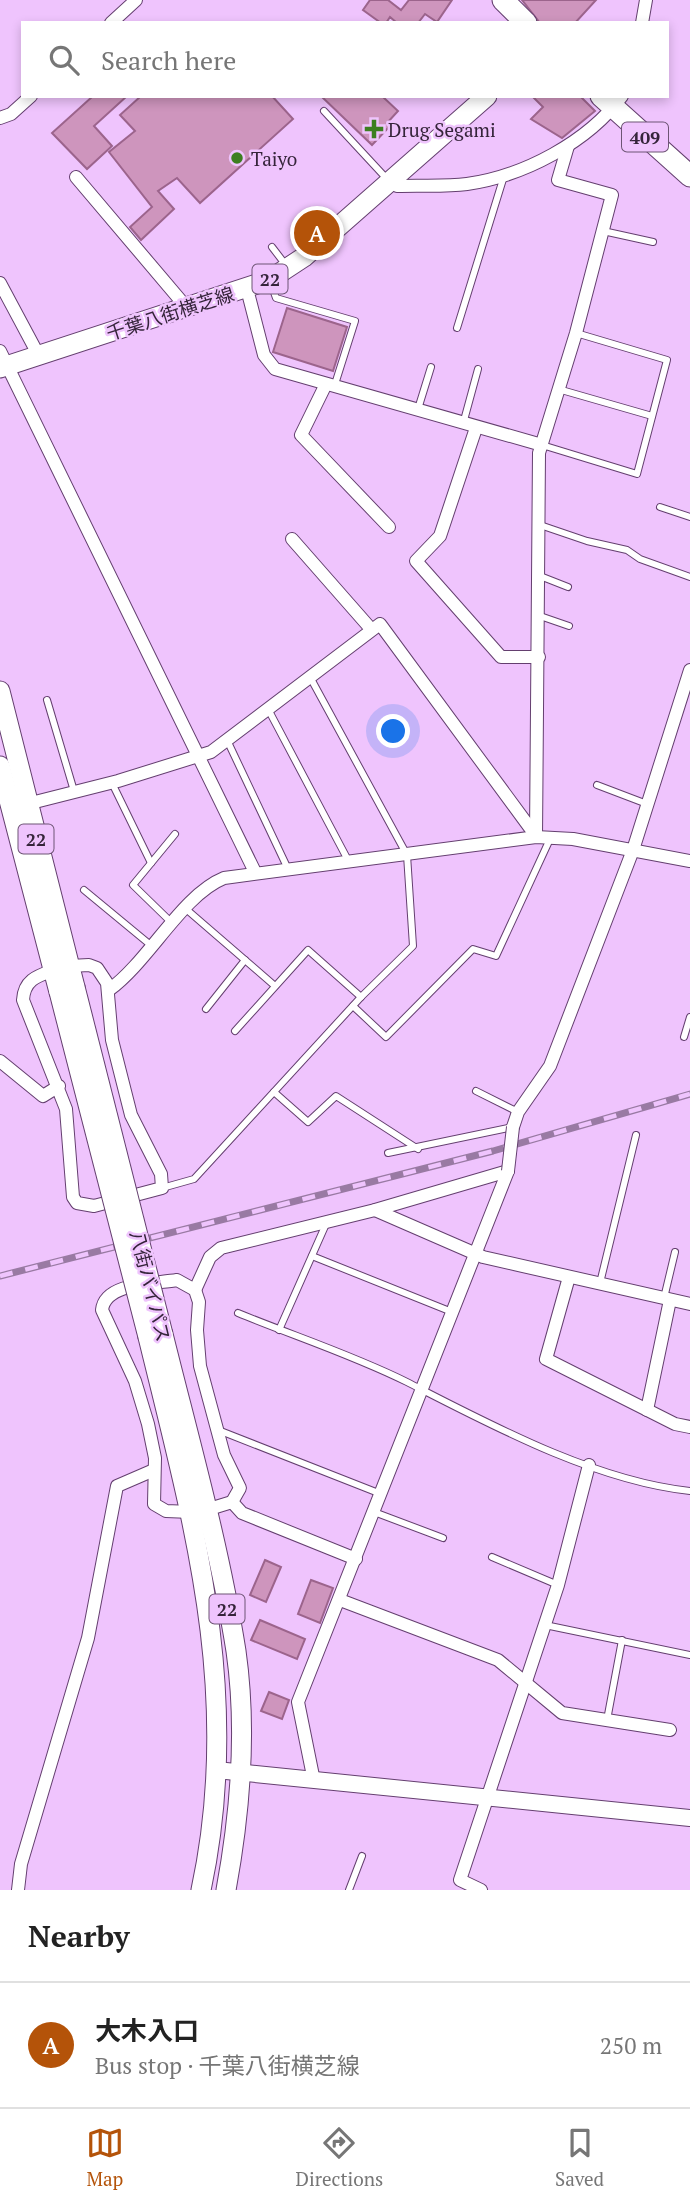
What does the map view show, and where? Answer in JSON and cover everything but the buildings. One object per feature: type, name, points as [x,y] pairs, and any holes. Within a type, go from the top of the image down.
[{"type":"highway","points":[[503,0],[524,21]]},
{"type":"highway","name":"409","points":[[612,100],[690,176]]},
{"type":"main road","name":"千葉八街横芝線","points":[[2,362],[39,356],[247,289],[288,269],[485,98]]},
{"type":"main road","name":"八街バイパス","points":[[0,691],[13,809]]},
{"type":"main road","name":"八街バイパス","points":[[0,766],[62,968],[236,1653],[241,1732],[226,1890]]},
{"type":"main road","name":"八街バイパス","points":[[199,1511],[215,1655],[218,1727],[214,1813],[201,1890]]},
{"type":"street","points":[[113,21],[136,0]]},
{"type":"street","points":[[642,21],[646,0]]},
{"type":"street","points":[[0,118],[11,114],[29,98]]},
{"type":"street","points":[[390,182],[397,186],[466,184],[505,175],[568,146],[612,100]]},
{"type":"street","points":[[536,837],[542,445],[576,333],[612,195],[558,180],[568,146]]},
{"type":"street","points":[[76,177],[187,308]]},
{"type":"street","points":[[0,283],[39,356]]},
{"type":"street","points":[[247,289],[268,363],[275,369],[331,382],[418,411],[542,445]]},
{"type":"street","points":[[2,362],[255,873]]},
{"type":"street","points":[[331,382],[301,435],[389,527]]},
{"type":"street","points":[[476,428],[440,536],[416,561],[501,657],[539,657]]},
{"type":"street","points":[[292,539],[371,629]]},
{"type":"street","points":[[13,809],[198,757],[227,740],[380,624],[536,837]]},
{"type":"street","points":[[314,1781],[298,1702],[508,1171],[513,1127],[518,1112],[550,1066],[633,850],[690,670]]},
{"type":"street","points":[[109,990],[128,976],[186,909],[215,882],[255,873],[536,837],[551,837],[690,861]]},
{"type":"street","points":[[89,965],[97,968],[109,990],[107,1009],[131,1115],[161,1174],[162,1188],[94,1206],[77,1203],[72,1186],[70,1129],[59,1086],[23,1000],[26,985],[35,977],[62,968],[89,965]]},
{"type":"street","points":[[0,1061],[43,1096],[59,1086]]},
{"type":"street","points":[[195,1290],[177,1280],[115,1291],[103,1302],[104,1317],[135,1381],[154,1448],[153,1494],[158,1509],[199,1511],[232,1502],[239,1495],[239,1480],[224,1455],[200,1366],[199,1303],[195,1290],[209,1257],[221,1248],[375,1210],[508,1171]]},
{"type":"street","points":[[375,1210],[483,1257],[690,1304]]},
{"type":"street","points":[[569,1277],[546,1359],[675,1424],[690,1427]]},
{"type":"street","points":[[647,1410],[667,1300]]},
{"type":"street","points":[[481,1890],[460,1880],[558,1585],[589,1465]]},
{"type":"street","points":[[18,1890],[21,1864],[88,1638],[117,1486],[154,1469]]},
{"type":"street","points":[[232,1502],[242,1513],[356,1559]]},
{"type":"street","points":[[340,1600],[498,1660],[562,1713],[670,1730]]},
{"type":"street","points":[[216,1770],[690,1818]]},
{"type":"lane","points":[[324,111],[390,182]]},
{"type":"lane","points":[[457,328],[505,175]]},
{"type":"lane","points":[[603,231],[653,242]]},
{"type":"lane","points":[[272,247],[288,269]]},
{"type":"lane","points":[[269,279],[275,298],[355,321],[331,382]]},
{"type":"lane","points":[[542,445],[637,474],[667,359],[576,333]]},
{"type":"lane","points":[[418,411],[431,367]]},
{"type":"lane","points":[[463,424],[478,369]]},
{"type":"lane","points":[[558,389],[652,416]]},
{"type":"lane","points":[[660,507],[690,517]]},
{"type":"lane","points":[[540,525],[627,551],[640,559],[690,577]]},
{"type":"lane","points":[[540,576],[568,587]]},
{"type":"lane","points":[[540,616],[569,625]]},
{"type":"lane","points":[[162,1188],[194,1179],[361,997],[414,946],[407,855],[310,677]]},
{"type":"lane","points":[[47,700],[74,791]]},
{"type":"lane","points":[[268,709],[349,862]]},
{"type":"lane","points":[[227,740],[288,869]]},
{"type":"lane","points":[[111,783],[151,863]]},
{"type":"lane","points":[[597,785],[647,804]]},
{"type":"lane","points":[[173,924],[133,886],[175,834]]},
{"type":"lane","points":[[353,1006],[386,1037],[473,949],[496,956],[551,837]]},
{"type":"lane","points":[[84,890],[153,947]]},
{"type":"lane","points":[[186,909],[275,986]]},
{"type":"lane","points":[[235,1031],[308,950],[361,997]]},
{"type":"lane","points":[[206,1009],[244,960]]},
{"type":"lane","points":[[684,1037],[690,1017]]},
{"type":"lane","points":[[476,1091],[518,1112]]},
{"type":"lane","points":[[274,1092],[308,1122],[336,1096],[418,1149]]},
{"type":"lane","points":[[388,1153],[418,1149],[513,1127]]},
{"type":"lane","points":[[599,1284],[636,1135]]},
{"type":"lane","points":[[279,1330],[327,1222]]},
{"type":"lane","points":[[667,1300],[675,1252]]},
{"type":"lane","points":[[312,1256],[452,1312]]},
{"type":"lane","points":[[238,1314],[407,1382],[421,1391],[589,1465],[674,1489],[690,1490]]},
{"type":"lane","points":[[216,1429],[382,1494]]},
{"type":"lane","points":[[374,1512],[443,1538]]},
{"type":"lane","points":[[492,1557],[558,1585]]},
{"type":"lane","points":[[545,1625],[690,1655]]},
{"type":"lane","points":[[607,1720],[622,1640]]},
{"type":"lane","points":[[349,1890],[362,1856]]},
{"type":"railway","points":[[0,1276],[493,1151],[690,1094]]},
{"type":"place","name":"Drug Segami","points":[[374,129]]},
{"type":"place","name":"Taiyo","points":[[237,158]]},
{"type":"place","name":"大木入口","points":[[317,233]]}]
